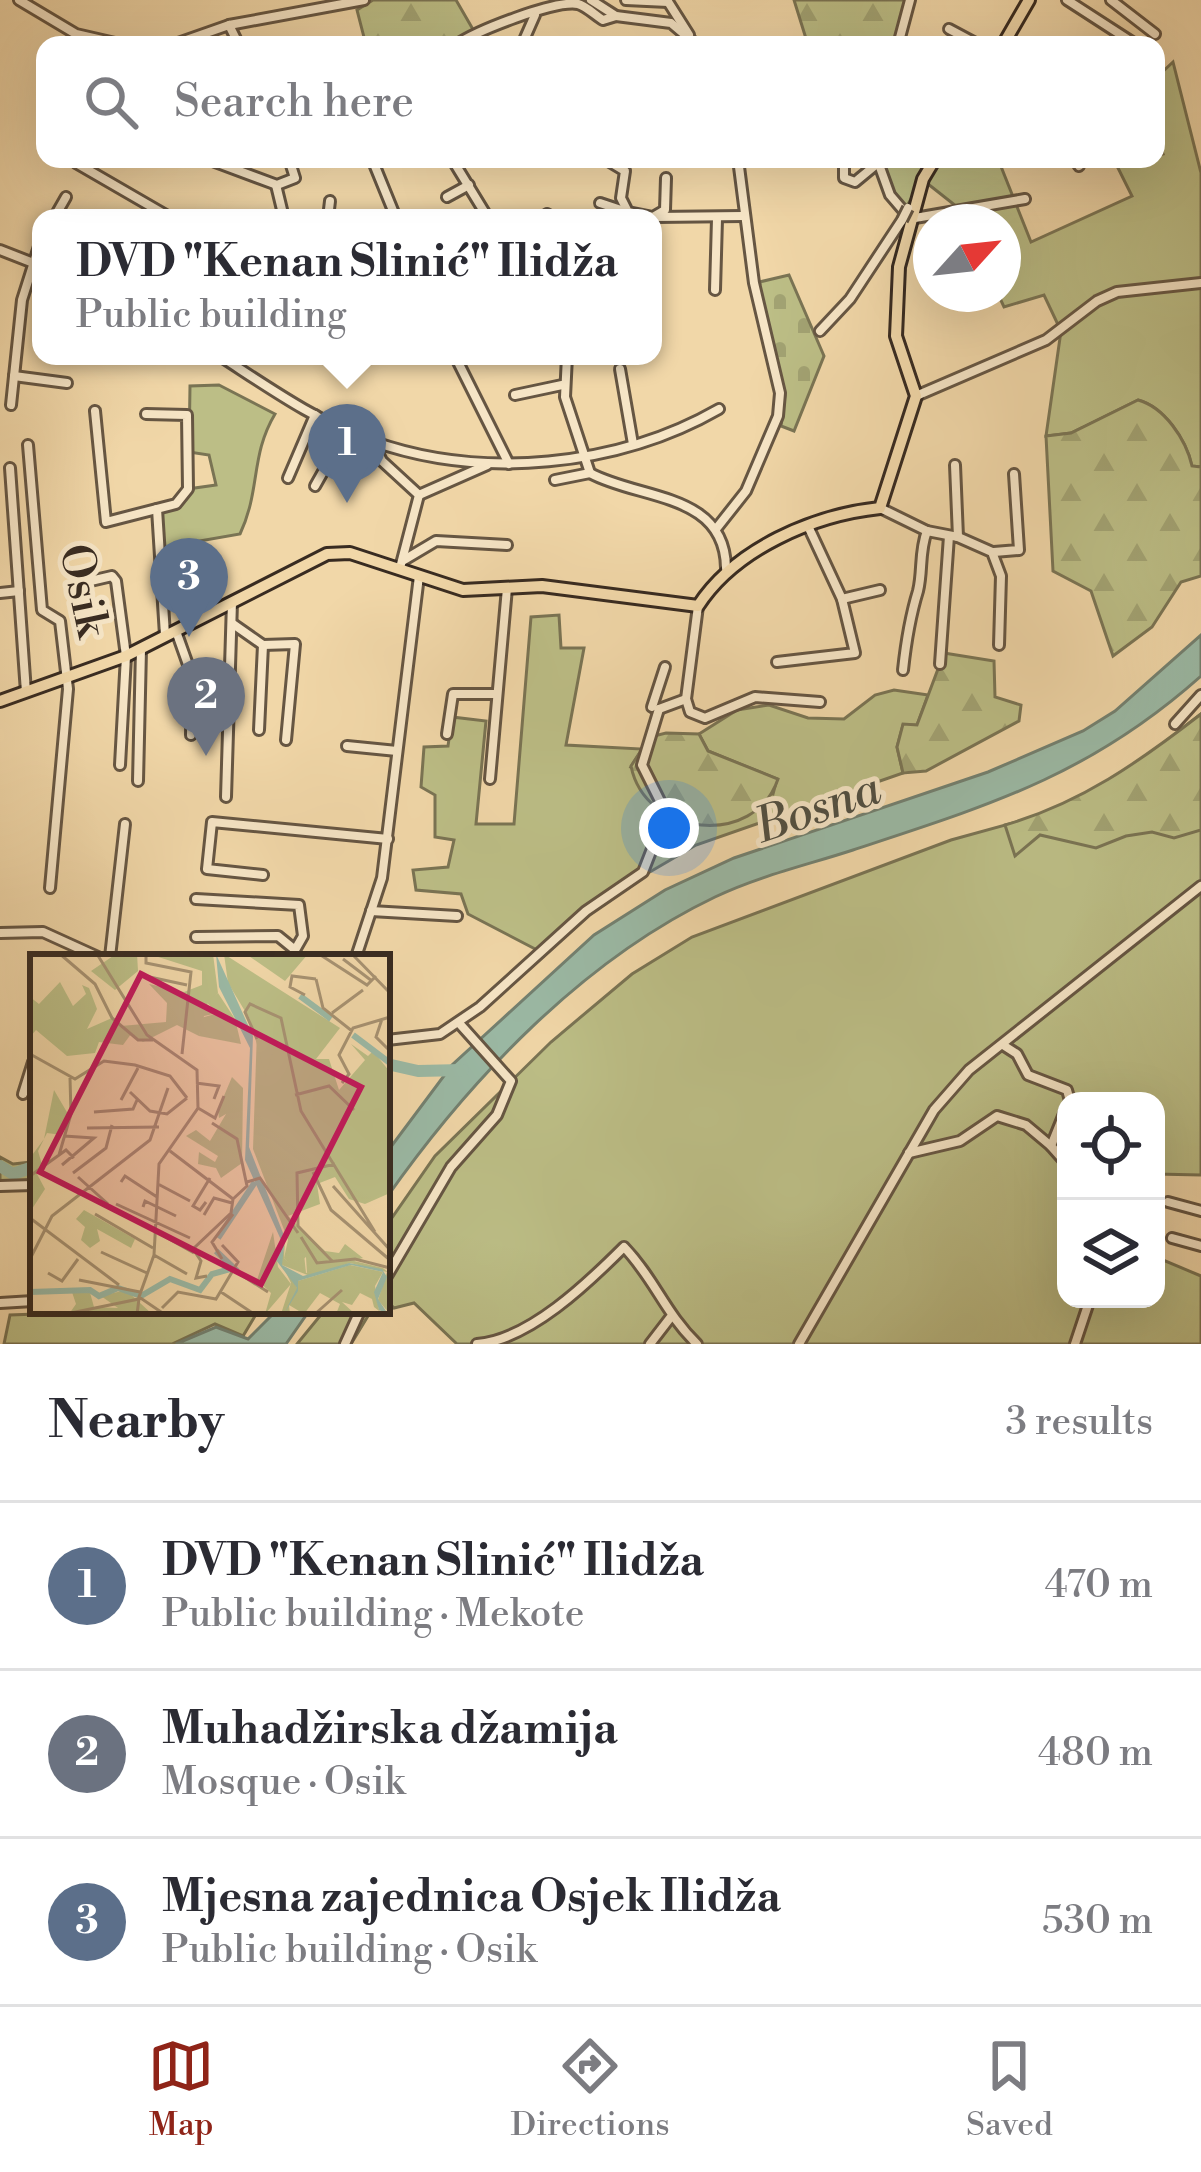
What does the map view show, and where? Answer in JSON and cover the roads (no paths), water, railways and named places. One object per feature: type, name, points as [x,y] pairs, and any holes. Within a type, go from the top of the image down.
[{"type":"main road","points":[[1011,36],[1029,0]]},
{"type":"main road","points":[[698,606],[726,568],[808,526],[880,508],[916,396],[896,336],[895,295],[910,217],[930,168]]},
{"type":"main road","name":"Osik","points":[[0,700],[126,656],[327,554],[350,553],[401,564],[419,576],[463,590],[507,586],[598,590],[698,606]]},
{"type":"street","points":[[19,0],[85,36]]},
{"type":"street","points":[[198,36],[229,25],[352,7],[364,0]]},
{"type":"street","points":[[591,0],[616,16]]},
{"type":"street","points":[[626,0],[667,1],[690,36]]},
{"type":"street","points":[[900,36],[910,0]]},
{"type":"street","points":[[1067,0],[1123,36]]},
{"type":"street","points":[[1112,0],[1155,34]]},
{"type":"street","points":[[471,36],[579,4],[603,20],[616,16],[671,23],[687,36]]},
{"type":"street","points":[[526,36],[536,14]]},
{"type":"street","points":[[229,25],[234,36]]},
{"type":"street","points":[[949,29],[962,36]]},
{"type":"street","points":[[85,168],[156,209]]},
{"type":"street","points":[[231,168],[277,185],[295,178],[292,168]]},
{"type":"street","points":[[376,168],[392,209]]},
{"type":"street","points":[[458,168],[483,209]]},
{"type":"street","points":[[620,168],[625,171],[622,198],[627,209]]},
{"type":"street","points":[[716,530],[746,491],[778,416],[780,393],[743,216],[739,168]]},
{"type":"street","points":[[844,168],[844,178],[855,182],[870,168]]},
{"type":"street","points":[[880,168],[890,195],[910,217]]},
{"type":"street","points":[[662,211],[667,207],[666,178]]},
{"type":"street","points":[[277,185],[282,209]]},
{"type":"street","points":[[447,197],[469,185]]},
{"type":"street","points":[[59,209],[66,196]]},
{"type":"street","points":[[820,331],[850,299],[910,217],[1025,199]]},
{"type":"street","points":[[329,209],[330,201]]},
{"type":"street","points":[[600,202],[620,209]]},
{"type":"street","points":[[662,218],[743,216]]},
{"type":"street","points":[[715,290],[717,219]]},
{"type":"street","points":[[0,250],[32,262]]},
{"type":"street","points":[[916,396],[1046,340],[1097,301],[1118,292],[1201,283]]},
{"type":"street","points":[[11,405],[32,284]]},
{"type":"street","points":[[234,365],[315,415],[371,441],[382,461],[419,495]]},
{"type":"street","points":[[458,365],[508,464]]},
{"type":"street","points":[[565,365],[562,385],[590,473]]},
{"type":"street","points":[[620,369],[633,444]]},
{"type":"street","points":[[14,376],[67,383]]},
{"type":"street","points":[[515,395],[562,385]]},
{"type":"street","points":[[315,486],[342,438],[508,464],[586,456],[633,444],[719,410]]},
{"type":"street","name":"Osik","points":[[95,411],[106,522],[176,504],[188,489],[190,419],[182,413],[146,414]]},
{"type":"street","points":[[288,478],[315,415]]},
{"type":"street","name":"Osik","points":[[28,446],[43,610],[60,621],[65,678],[50,888]]},
{"type":"street","points":[[419,495],[488,464]]},
{"type":"street","points":[[940,664],[954,537],[955,465]]},
{"type":"street","name":"Osik","points":[[10,468],[26,692]]},
{"type":"street","points":[[555,480],[590,473],[687,505],[716,530],[726,568]]},
{"type":"street","points":[[880,508],[927,531],[992,552],[1018,550],[1014,474]]},
{"type":"street","points":[[401,564],[419,495]]},
{"type":"street","name":"Osik","points":[[157,509],[170,632],[192,676],[191,735]]},
{"type":"street","points":[[777,662],[855,653],[842,599],[808,526]]},
{"type":"street","points":[[902,670],[909,609],[918,590],[918,555],[927,531]]},
{"type":"street","points":[[401,564],[436,541],[507,545]]},
{"type":"street","points":[[992,552],[1000,576],[999,646]]},
{"type":"street","points":[[357,954],[388,839],[419,576]]},
{"type":"street","name":"Osik","points":[[82,583],[115,578],[126,656],[120,765]]},
{"type":"street","points":[[490,779],[507,586]]},
{"type":"street","name":"Osik","points":[[0,592],[19,590]]},
{"type":"street","points":[[842,599],[880,590]]},
{"type":"street","points":[[226,797],[232,601]]},
{"type":"street","points":[[698,606],[686,699],[690,712],[705,718],[755,697],[820,702]]},
{"type":"street","points":[[232,623],[263,645],[295,644],[286,740]]},
{"type":"street","points":[[259,730],[263,645]]},
{"type":"street","name":"Osik","points":[[138,781],[141,649]]},
{"type":"street","points":[[665,667],[652,707],[686,699]]},
{"type":"street","points":[[447,734],[453,694],[497,694]]},
{"type":"street","points":[[1175,724],[1201,695]]},
{"type":"street","points":[[390,1040],[430,1037],[459,1023],[586,911],[647,867],[666,813],[642,765],[659,709]]},
{"type":"street","points":[[346,746],[397,752]]},
{"type":"street","points":[[263,875],[207,869],[212,822],[388,839]]},
{"type":"street","points":[[110,954],[125,824]]},
{"type":"street","points":[[799,1344],[934,1110],[970,1070],[1201,886]]},
{"type":"street","points":[[196,899],[299,904],[303,936],[292,953],[278,936],[196,938]]},
{"type":"street","points":[[371,911],[457,916]]},
{"type":"street","points":[[0,933],[44,932],[92,954]]},
{"type":"street","points":[[390,1271],[451,1167],[496,1115],[511,1081],[459,1023]]},
{"type":"street","points":[[1002,1044],[1017,1054],[1028,1075],[1067,1092]]},
{"type":"street","points":[[23,1094],[30,1072]]},
{"type":"street","points":[[909,1153],[960,1141],[997,1116],[1026,1125],[1057,1153]]},
{"type":"street","points":[[1051,1146],[1057,1132]]},
{"type":"street","points":[[0,1186],[30,1185]]},
{"type":"street","points":[[1168,1202],[1201,1211]]},
{"type":"street","points":[[1172,1238],[1201,1246]]},
{"type":"street","points":[[476,1344],[498,1342],[527,1324],[624,1247],[654,1280],[670,1318],[697,1344]]},
{"type":"street","points":[[0,1303],[30,1301]]},
{"type":"street","points":[[1076,1344],[1087,1308]]},
{"type":"street","points":[[346,1344],[359,1314]]},
{"type":"street","points":[[650,1344],[670,1318]]},
{"type":"waterway","points":[[390,1065],[418,1071],[463,1070]]},
{"type":"waterway","points":[[0,1166],[13,1174],[30,1168]]},
{"type":"place","name":"DVD \"Kenan Slinić\" Ilidža","points":[[347,503]]},
{"type":"place","name":"Mjesna zajednica Osjek Ilidža","points":[[189,637]]},
{"type":"place","name":"Muhadžirska džamija","points":[[206,756]]},
{"type":"water label","name":"Bosna","points":[[817,806]]}]
